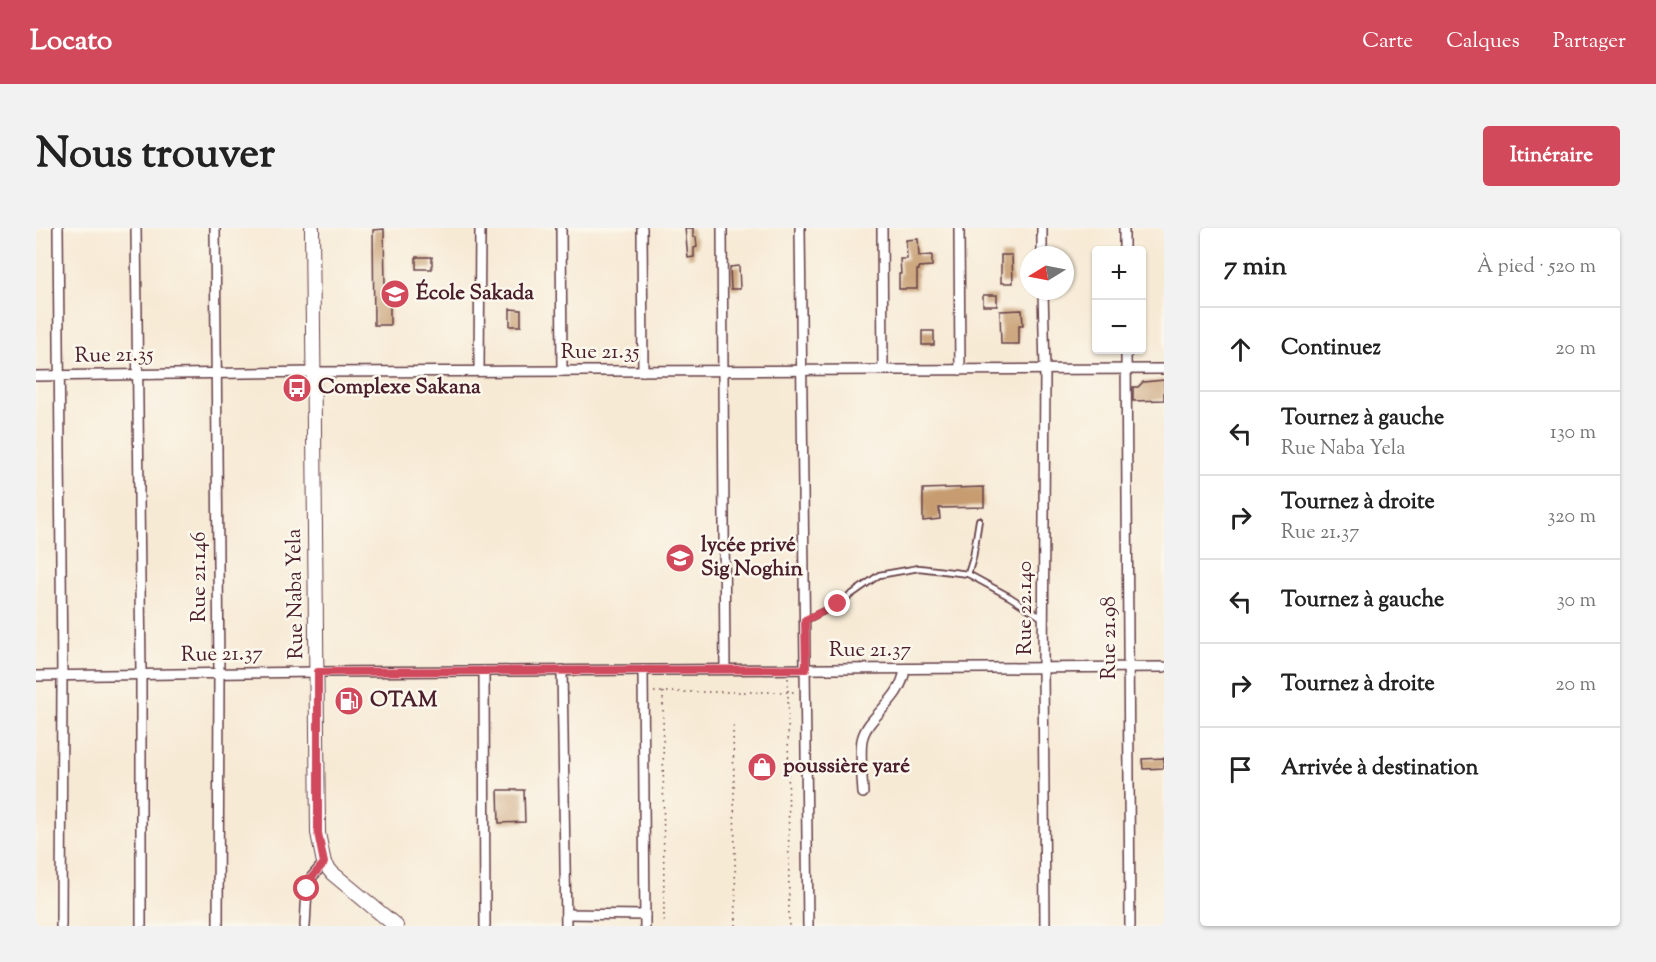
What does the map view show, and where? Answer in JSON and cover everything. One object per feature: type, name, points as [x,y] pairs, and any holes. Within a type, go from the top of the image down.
[{"type":"street","points":[[58,228],[62,926]]},
{"type":"street","points":[[136,228],[141,674],[141,926]]},
{"type":"street","name":"Rue 21.146","points":[[215,228],[219,673],[218,926]]},
{"type":"street","name":"Rue Naba Yela","points":[[312,228],[318,833],[324,863]]},
{"type":"street","points":[[479,371],[480,228]]},
{"type":"street","points":[[561,228],[562,371]]},
{"type":"street","points":[[642,228],[643,371]]},
{"type":"street","points":[[722,228],[725,669]]},
{"type":"street","points":[[800,228],[808,926]]},
{"type":"street","points":[[882,228],[883,370]]},
{"type":"street","points":[[959,228],[960,370]]},
{"type":"street","points":[[1042,228],[1042,246]]},
{"type":"street","points":[[1124,228],[1124,246]]},
{"type":"street","name":"Rue 22.140","points":[[1043,300],[1045,926]]},
{"type":"street","name":"Rue 21.98","points":[[1126,354],[1130,926]]},
{"type":"street","name":"Rue 21.35","points":[[36,376],[314,372],[1164,369]]},
{"type":"street","name":"Rue 21.37","points":[[36,676],[562,670],[1164,667]]},
{"type":"street","points":[[862,793],[862,739],[870,724],[899,688],[905,669]]},
{"type":"street","points":[[562,670],[566,926]]},
{"type":"street","points":[[643,670],[645,926]]},
{"type":"street","points":[[484,671],[485,926]]},
{"type":"street","points":[[305,926],[307,889],[311,878],[324,863],[332,873],[391,924]]},
{"type":"street","points":[[566,914],[645,915]]},
{"type":"lane","points":[[968,574],[979,520]]},
{"type":"lane","points":[[805,620],[838,604],[879,575],[919,568],[968,574],[1044,619]]},
{"type":"path","points":[[788,669],[789,926]]},
{"type":"path","points":[[663,692],[664,926]]},
{"type":"path","points":[[644,693],[806,692]]},
{"type":"path","points":[[733,726],[736,926]]},
{"type":"building","points":[[685,228],[693,228],[693,237],[696,237],[697,247],[694,248],[694,257],[688,258]]},
{"type":"building","points":[[384,229],[385,284],[390,284],[390,325],[374,325],[373,230]]},
{"type":"building","points":[[918,239],[919,256],[932,255],[932,266],[919,267],[917,270],[917,289],[899,289],[900,259],[907,259],[906,240]]},
{"type":"building","points":[[1001,255],[1012,255],[1013,283],[1001,283]]},
{"type":"building","points":[[416,257],[432,257],[432,269],[416,269]]},
{"type":"building","points":[[739,266],[740,289],[731,289],[730,267]]},
{"type":"building","points":[[983,295],[997,295],[997,306],[983,306]]},
{"type":"building","points":[[510,309],[521,310],[521,326],[510,326]]},
{"type":"building","points":[[1022,310],[1023,325],[1019,325],[1019,344],[1001,344],[1000,311]]},
{"type":"building","points":[[922,331],[934,331],[934,345],[922,345]]},
{"type":"building","points":[[1164,380],[1164,400],[1133,401],[1133,387],[1138,387],[1143,382]]},
{"type":"building","points":[[984,487],[984,507],[939,508],[940,519],[923,521],[923,489]]},
{"type":"building","points":[[1164,758],[1164,768],[1143,769],[1142,759]]},
{"type":"building","points":[[498,790],[524,790],[525,822],[499,823]]},
{"type":"place","name":"École Sakada","points":[[395,294]]},
{"type":"place","name":"Complexe Sakana","points":[[297,388]]},
{"type":"place","name":"lycée privé Sig Noghin","points":[[680,558]]},
{"type":"place","name":"OTAM","points":[[349,701]]},
{"type":"place","name":"poussière yaré","points":[[762,767]]},
{"type":"route","points":[[307,889],[311,878],[324,863],[318,833],[318,672],[806,669],[805,620],[838,604]]}]
